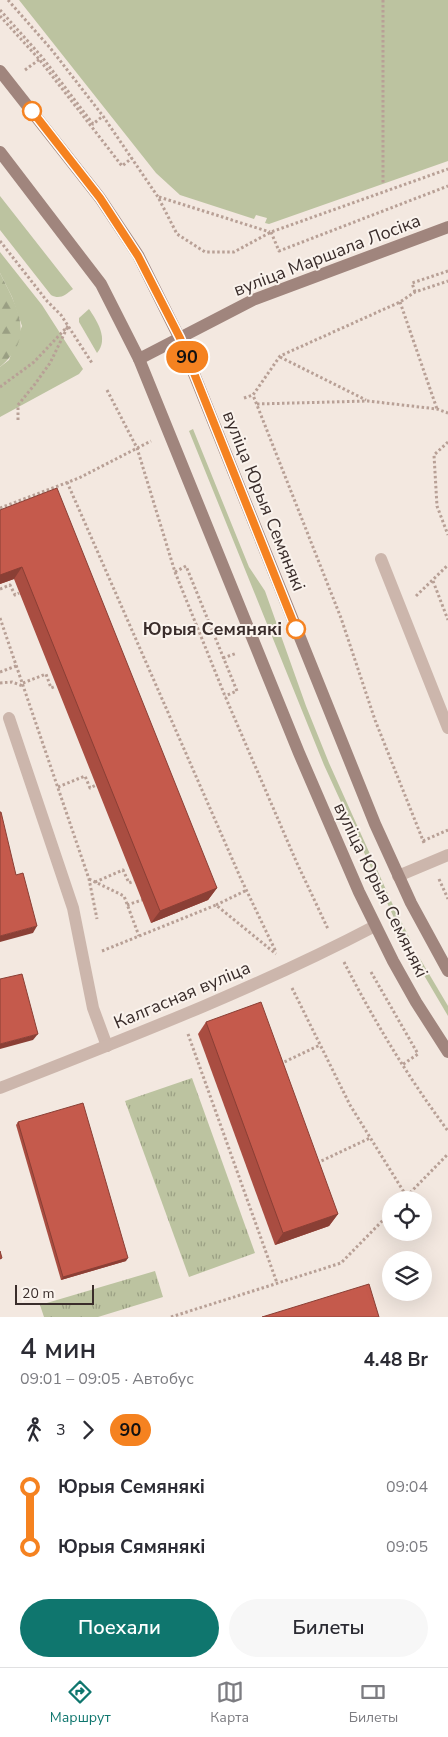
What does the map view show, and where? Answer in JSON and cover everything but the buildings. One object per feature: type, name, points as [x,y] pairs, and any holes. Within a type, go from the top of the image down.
[{"type":"main road","name":"вуліца Юрыя Семянякі","points":[[0,71],[100,198],[133,247],[180,338],[356,778],[398,876],[448,971]]},
{"type":"main road","name":"вуліца Юрыя Семянякі","points":[[0,152],[101,284],[139,359],[324,815],[375,926],[416,1002],[448,1052]]},
{"type":"main road","name":"вуліца Маршала Лосіка","points":[[139,359],[253,300],[448,228]]},
{"type":"street","points":[[381,559],[448,728]]},
{"type":"street","points":[[9,718],[73,908],[93,1008],[107,1046]]},
{"type":"street","points":[[398,876],[448,855]]},
{"type":"street","name":"Калгасная вуліца","points":[[0,1088],[107,1046],[294,966],[375,926]]},
{"type":"path","points":[[8,0],[51,49],[103,116],[158,197],[177,234],[205,252],[234,252],[271,232],[448,169]]},
{"type":"path","points":[[383,0],[383,184]]},
{"type":"path","points":[[0,10],[42,57],[93,124],[103,116]]},
{"type":"path","points":[[0,16],[39,60],[122,166],[132,158]]},
{"type":"path","points":[[158,197],[271,232],[279,251],[448,186]]},
{"type":"path","points":[[0,241],[69,325],[92,363]]},
{"type":"path","points":[[416,292],[412,283],[448,271]]},
{"type":"path","points":[[244,398],[254,395],[280,356],[400,302],[416,292],[448,281]]},
{"type":"path","points":[[400,302],[437,409]]},
{"type":"path","points":[[0,387],[34,362],[69,325]]},
{"type":"path","points":[[18,420],[18,405],[50,363],[69,325]]},
{"type":"path","points":[[280,356],[368,401]]},
{"type":"path","points":[[107,390],[137,448],[175,572],[225,696],[296,861],[371,1014],[420,1093],[448,1131]]},
{"type":"path","points":[[254,395],[341,618],[376,720],[432,862]]},
{"type":"path","points":[[257,404],[368,401],[437,409],[448,413]]},
{"type":"path","points":[[0,508],[79,478],[154,439]]},
{"type":"path","points":[[448,442],[434,455],[437,506],[448,535]]},
{"type":"path","points":[[68,482],[277,955]]},
{"type":"path","points":[[175,572],[186,566],[237,691],[225,696]]},
{"type":"path","points":[[401,610],[448,566]]},
{"type":"path","points":[[433,581],[448,620]]},
{"type":"path","points":[[0,589],[10,585],[14,595],[19,593]]},
{"type":"path","points":[[0,672],[16,666]]},
{"type":"path","points":[[0,683],[12,682],[23,684],[46,674],[51,688],[56,686]]},
{"type":"path","points":[[58,787],[85,776],[90,788],[96,786]]},
{"type":"path","points":[[423,841],[448,830]]},
{"type":"path","points":[[95,882],[124,870],[129,883],[134,881]]},
{"type":"path","points":[[89,879],[124,896],[138,936]]},
{"type":"path","points":[[101,951],[216,905],[247,890]]},
{"type":"path","points":[[127,905],[142,900]]},
{"type":"path","points":[[216,905],[277,955]]},
{"type":"path","points":[[277,955],[282,952]]},
{"type":"path","points":[[371,972],[418,1054],[402,1065]]},
{"type":"path","points":[[290,984],[350,1104],[403,1191]]},
{"type":"path","points":[[185,1028],[277,1283]]},
{"type":"path","points":[[272,1068],[320,1045]]},
{"type":"path","points":[[308,1167],[370,1138]]},
{"type":"path","points":[[413,1191],[448,1154]]},
{"type":"path","points":[[171,1317],[341,1262],[382,1221]]},
{"type":"green space","points":[[19,0],[448,0],[448,161],[269,224],[265,223],[267,218],[256,215],[254,219],[180,195],[156,173]]},
{"type":"green space","points":[[0,196],[73,289],[60,297],[51,295],[0,230]]},
{"type":"green space","points":[[0,252],[42,305],[83,369],[79,374],[0,417],[0,367],[9,360],[22,326],[12,297],[0,273]]},
{"type":"green space","points":[[0,273],[13,299],[20,322],[21,334],[18,345],[11,356],[0,367]]},
{"type":"green space","points":[[89,309],[102,336],[102,342],[97,353],[79,322],[79,318]]},
{"type":"green space","points":[[193,429],[249,567],[265,591],[306,706],[329,763],[411,941],[406,944],[324,765],[189,431]]},
{"type":"green space","points":[[419,957],[448,1006],[448,1016],[415,960]]},
{"type":"green space","points":[[192,1078],[255,1253],[189,1277],[125,1101]]},
{"type":"green space","points":[[155,1271],[163,1297],[98,1317],[44,1317],[40,1305]]},
{"type":"bus line","name":"90","points":[[32,111],[100,198],[138,256],[180,338],[296,629]]},
{"type":"place","name":"Юрыя Семянякі","points":[[296,629]]}]
